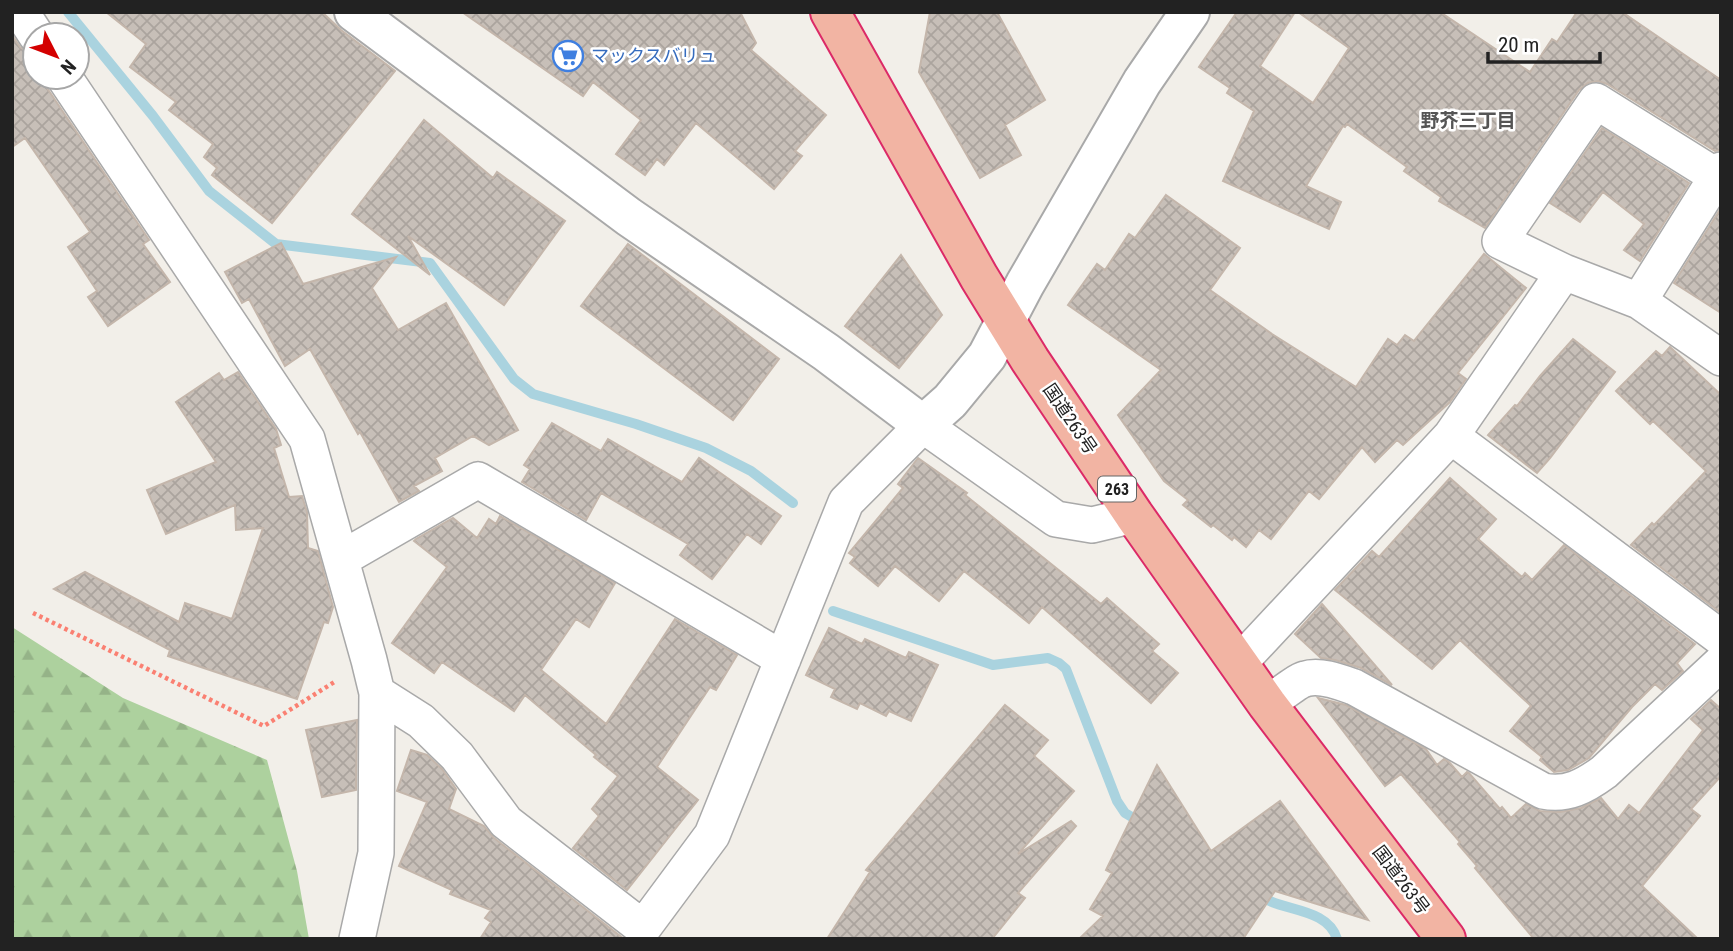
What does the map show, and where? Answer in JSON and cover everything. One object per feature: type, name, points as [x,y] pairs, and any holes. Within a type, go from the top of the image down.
[{"type":"highway","name":"国道263号","points":[[830,12],[1006,321],[1134,516],[1267,704],[1446,939]]},
{"type":"street","points":[[354,12],[629,217],[826,352],[1056,519],[1092,525],[1134,516]]},
{"type":"street","points":[[377,693],[421,721],[457,755],[506,822],[640,934],[712,835],[846,502],[950,401],[987,356],[1025,284],[1142,82],[1191,12]]},
{"type":"street","points":[[73,91],[307,439],[377,693],[376,853],[357,939]]},
{"type":"street","points":[[1639,301],[1719,173],[1596,101],[1500,241],[1564,272],[1639,301],[1721,358]]},
{"type":"street","points":[[1239,663],[1451,436],[1564,272]]},
{"type":"street","points":[[1267,704],[1305,679],[1337,681],[1354,687],[1543,791],[1554,793],[1586,785],[1604,772],[1720,642],[1451,436]]},
{"type":"street","points":[[341,559],[478,480],[783,659]]},
{"type":"path","points":[[33,613],[264,726],[369,660]]},
{"type":"green space","points":[[12,627],[123,698],[267,760],[297,871],[309,939],[12,939]]},
{"type":"building","points":[[106,12],[322,12],[395,71],[272,223],[212,175],[217,168],[204,157],[213,144],[169,110],[176,102],[130,67],[146,44]]},
{"type":"building","points":[[462,12],[740,12],[756,43],[751,50],[826,115],[795,151],[802,156],[774,189],[696,123],[664,165],[657,159],[645,175],[616,154],[641,120],[593,82],[583,96]]},
{"type":"building","points":[[930,12],[997,12],[1045,100],[1005,125],[1021,155],[980,178],[919,72]]},
{"type":"building","points":[[1237,12],[1295,12],[1260,66],[1313,103],[1349,48],[1298,12],[1440,12],[1530,72],[1552,39],[1557,42],[1577,12],[1622,12],[1721,80],[1721,150],[1715,151],[1607,84],[1598,81],[1588,83],[1579,90],[1485,228],[1439,201],[1441,197],[1404,171],[1407,167],[1347,124],[1343,126],[1306,186],[1341,202],[1329,229],[1223,181],[1254,111],[1227,93],[1230,88],[1199,67]]},
{"type":"building","points":[[12,35],[21,48],[21,91],[49,91],[149,240],[143,244],[170,282],[108,326],[88,297],[97,291],[68,247],[90,232],[25,138],[12,147]]},
{"type":"building","points":[[424,120],[493,178],[497,172],[565,221],[504,305],[408,236],[430,275],[352,214]]},
{"type":"building","points":[[1602,128],[1689,183],[1640,261],[1624,250],[1644,224],[1603,192],[1580,222],[1550,203]]},
{"type":"building","points":[[1166,195],[1240,248],[1210,290],[1272,334],[1356,387],[1388,339],[1397,345],[1405,335],[1414,341],[1484,254],[1526,288],[1458,373],[1466,379],[1450,402],[1403,445],[1397,440],[1375,462],[1362,447],[1319,499],[1309,491],[1271,539],[1259,530],[1246,547],[1213,525],[1211,527],[1183,505],[1188,500],[1164,481],[1118,415],[1161,370],[1068,305],[1097,264],[1105,270],[1129,234],[1135,238]]},
{"type":"building","points":[[1721,208],[1721,313],[1674,283]]},
{"type":"building","points":[[281,243],[303,284],[396,257],[372,288],[398,330],[446,303],[518,430],[489,445],[473,436],[435,458],[442,471],[414,486],[419,491],[399,502],[310,349],[285,366],[249,299],[242,303],[225,272]]},
{"type":"building","points":[[628,244],[779,359],[733,420],[581,306]]},
{"type":"building","points":[[901,255],[942,315],[899,368],[845,326]]},
{"type":"building","points":[[1573,339],[1615,372],[1537,473],[1488,435],[1515,405],[1517,406]]},
{"type":"building","points":[[1670,347],[1721,395],[1721,613],[1631,545],[1706,471],[1653,421],[1650,424],[1616,391],[1656,351],[1662,356]]},
{"type":"building","points":[[238,372],[276,429],[281,445],[274,448],[289,497],[302,496],[307,512],[308,548],[318,551],[333,607],[328,623],[324,622],[297,699],[168,656],[170,650],[54,589],[85,572],[179,622],[185,603],[232,619],[263,528],[236,530],[235,505],[166,534],[147,490],[216,462],[176,402],[219,373],[224,380]]},
{"type":"building","points":[[552,423],[601,451],[608,439],[682,482],[699,458],[781,516],[761,544],[747,534],[712,579],[680,555],[688,544],[601,493],[586,520],[522,482],[530,469],[524,465]]},
{"type":"building","points":[[918,458],[967,493],[965,495],[1101,604],[1107,598],[1159,644],[1152,651],[1178,673],[1151,703],[1042,607],[1029,623],[964,571],[939,601],[895,566],[878,586],[850,563],[855,557],[849,553],[903,488],[898,484]]},
{"type":"building","points":[[1450,478],[1496,519],[1478,539],[1522,577],[1525,573],[1532,580],[1564,545],[1695,644],[1677,663],[1683,671],[1662,690],[1655,684],[1589,758],[1568,770],[1554,772],[1540,760],[1542,757],[1510,731],[1531,706],[1460,640],[1432,669],[1335,590],[1372,551],[1379,557]]},
{"type":"building","points":[[500,516],[615,583],[589,627],[576,619],[541,670],[606,724],[675,619],[737,655],[716,690],[710,687],[657,767],[698,800],[627,890],[573,848],[599,816],[592,809],[618,776],[525,695],[514,711],[442,662],[434,673],[392,643],[447,567],[414,541],[453,518],[477,538],[489,519],[496,524]]},
{"type":"building","points":[[1322,604],[1392,685],[1361,668],[1321,658],[1295,634]]},
{"type":"building","points":[[829,628],[862,644],[865,639],[906,658],[909,652],[938,665],[911,721],[889,711],[886,716],[860,703],[857,709],[831,697],[835,689],[806,675]]},
{"type":"building","points":[[1318,698],[1346,705],[1426,749],[1437,765],[1444,759],[1462,777],[1469,773],[1511,818],[1526,804],[1540,811],[1560,812],[1581,808],[1601,798],[1618,819],[1629,805],[1639,813],[1703,730],[1691,719],[1711,700],[1721,709],[1721,776],[1691,809],[1700,816],[1642,886],[1698,939],[1534,939],[1475,868],[1477,866],[1458,844],[1460,842],[1401,774],[1385,786]]},
{"type":"building","points":[[1005,705],[1048,740],[1034,756],[1074,791],[1018,854],[1071,821],[1076,826],[1018,893],[1025,898],[992,939],[827,939],[870,872],[866,870]]},
{"type":"building","points":[[357,720],[356,790],[322,797],[306,730]]},
{"type":"building","points":[[411,750],[427,755],[442,769],[456,789],[449,809],[484,826],[494,838],[624,939],[480,939],[491,922],[485,918],[491,910],[450,894],[452,890],[399,866],[427,802],[397,791]]},
{"type":"building","points":[[1157,765],[1211,851],[1280,801],[1368,920],[1275,891],[1243,939],[1079,939],[1103,916],[1090,909],[1112,873],[1106,870]]},
{"type":"waterway","points":[[68,12],[153,116],[209,191],[276,244],[430,263],[514,379],[533,394],[706,448],[751,471],[793,503]]},
{"type":"waterway","points":[[833,611],[993,665],[1048,658],[1059,663],[1066,669],[1117,801],[1125,813],[1142,823]]},
{"type":"waterway","points":[[1257,894],[1319,918],[1327,923],[1337,939]]},
{"type":"place","name":"マックスバリュ","points":[[568,56]]},
{"type":"district","name":"野芥三丁目","points":[[1468,120]]}]
